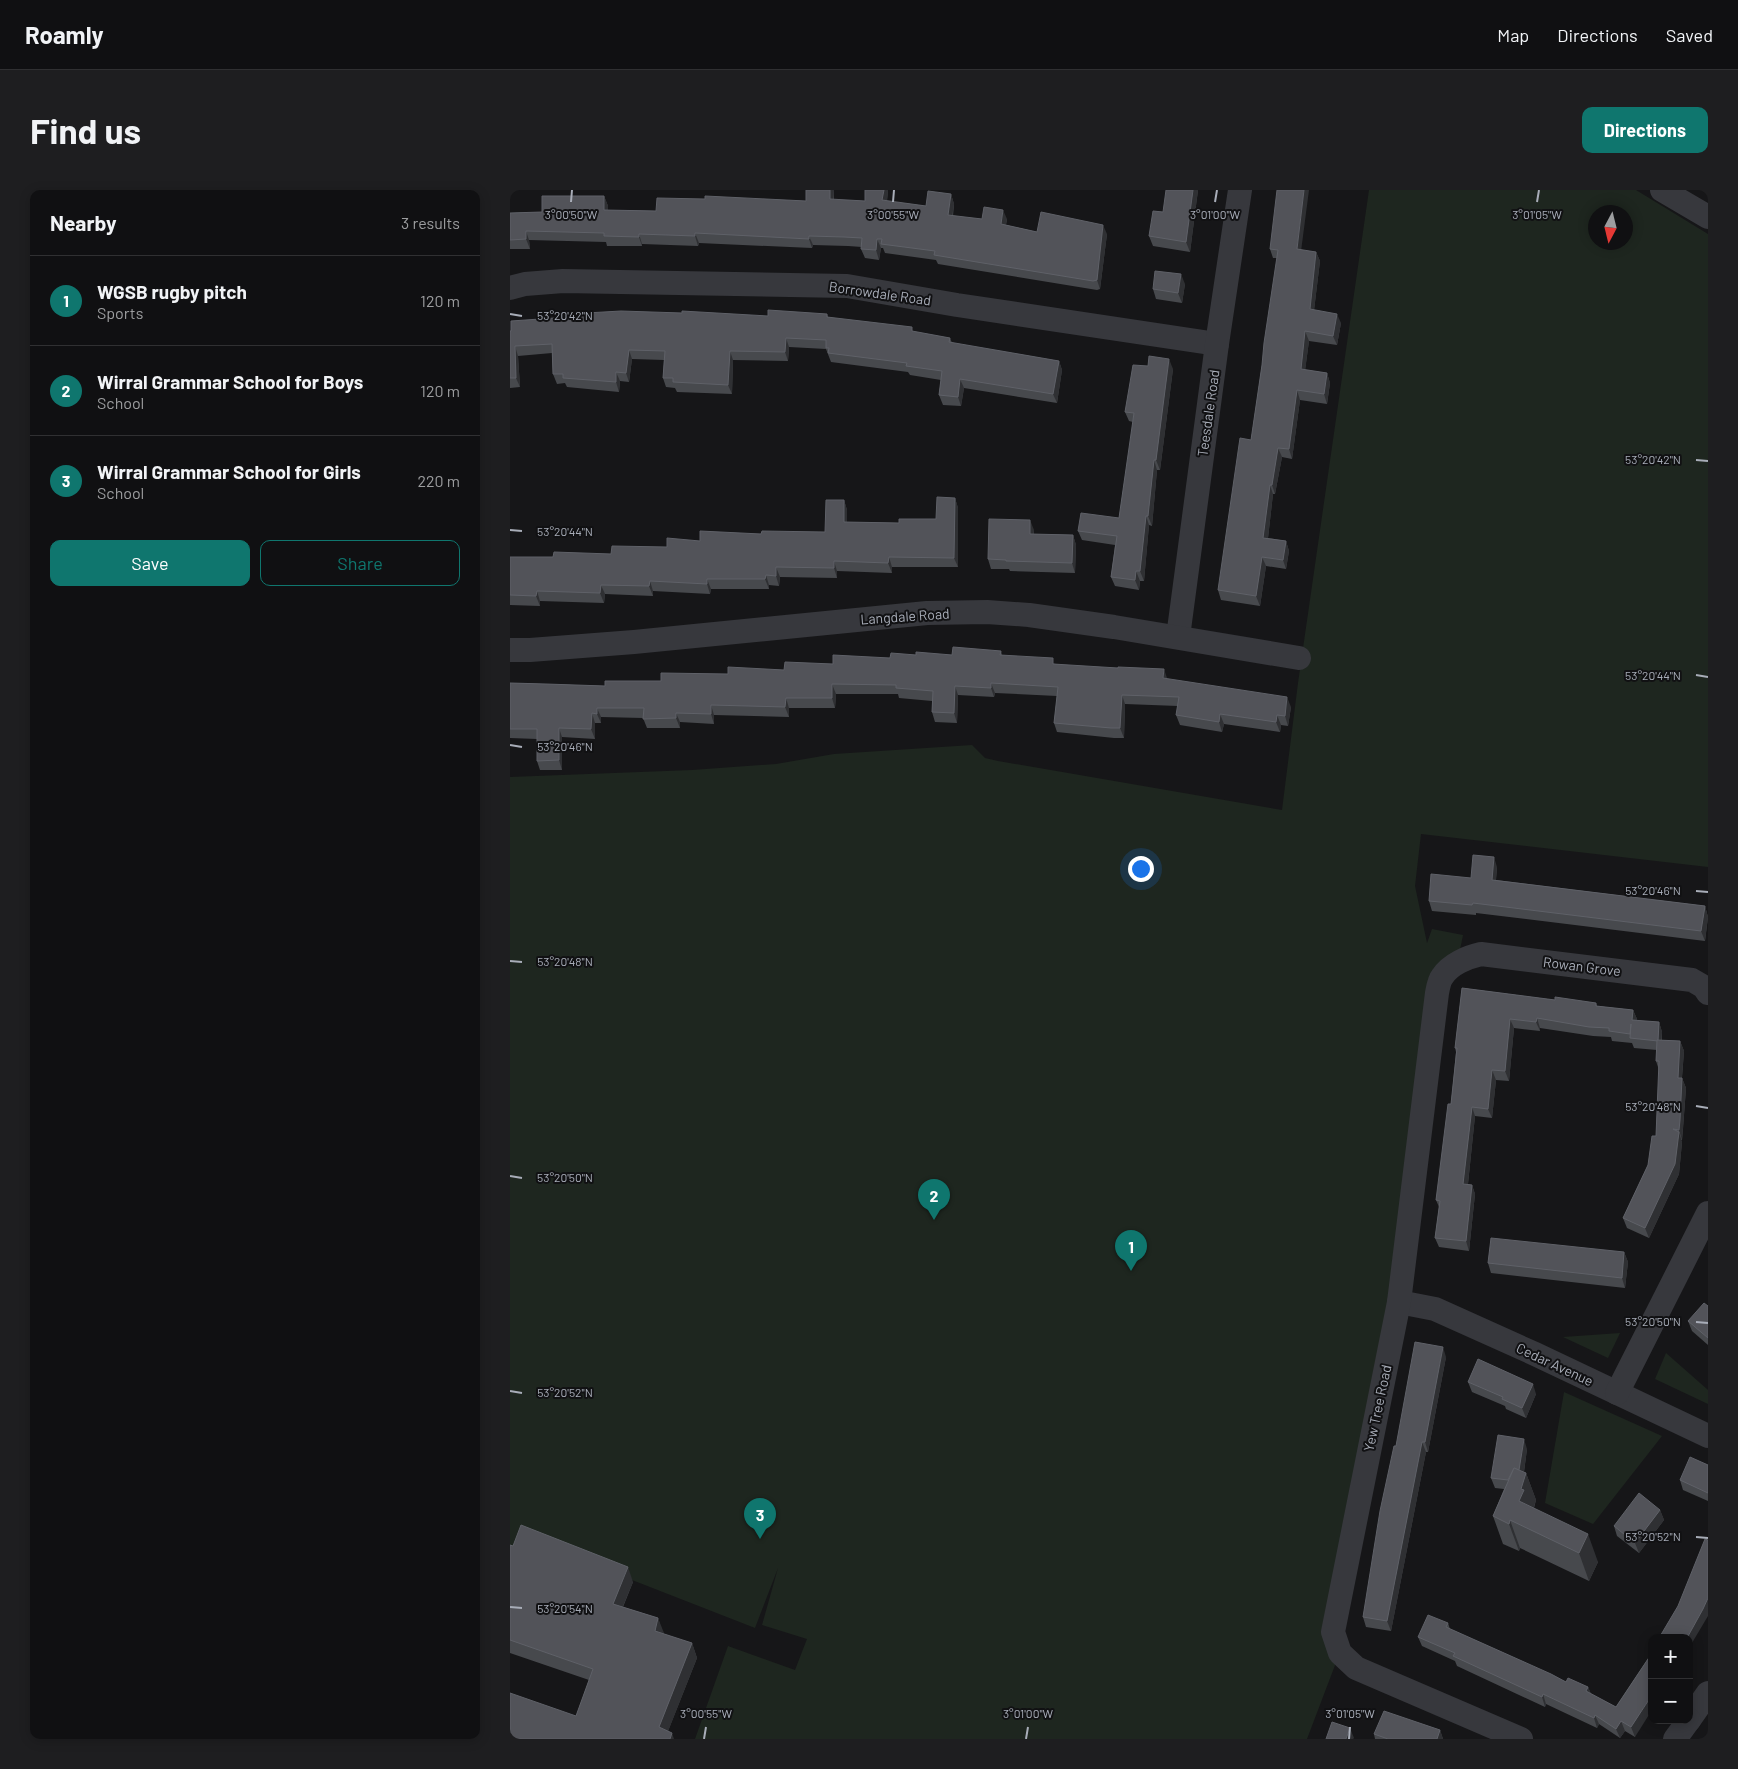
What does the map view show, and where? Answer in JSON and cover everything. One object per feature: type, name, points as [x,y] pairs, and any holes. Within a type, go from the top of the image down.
[{"type":"street","name":"Teesdale Road","points":[[1178,637],[1217,344],[1240,190]]},
{"type":"street","points":[[1662,190],[1708,217]]},
{"type":"street","name":"Borrowdale Road","points":[[510,288],[524,284],[563,281],[847,286],[957,305],[1217,344]]},
{"type":"street","name":"Langdale Road","points":[[510,650],[634,642],[927,612],[987,612],[1028,615],[1178,637],[1299,658]]},
{"type":"street","name":"Rowan Grove","points":[[1453,966],[1470,956],[1482,954],[1692,980],[1704,987],[1708,993]]},
{"type":"street","name":"Yew Tree Road","points":[[1453,966],[1442,977],[1437,993],[1399,1302],[1333,1632],[1340,1653],[1356,1668],[1520,1739]]},
{"type":"street","points":[[1617,1393],[1708,1213]]},
{"type":"street","name":"Cedar Avenue","points":[[1399,1302],[1435,1309],[1708,1436]]},
{"type":"street","points":[[1693,1715],[1708,1694]]},
{"type":"street","points":[[1675,1739],[1686,1724]]},
{"type":"shaded area","points":[[1369,190],[1636,190],[1708,234],[1708,867],[1421,834],[1415,886],[1427,943],[1432,929],[1463,935],[1459,955],[1435,971],[1337,1660],[1307,1739],[695,1739],[728,1646],[795,1670],[807,1639],[762,1625],[778,1568],[755,1628],[527,1539],[510,1549],[510,777],[692,770],[776,764],[834,754],[972,745],[985,758],[998,761],[1282,810],[1298,683]]},
{"type":"shaded area","points":[[1620,1333],[1608,1358],[1563,1337]]},
{"type":"shaded area","points":[[1666,1353],[1708,1390],[1708,1404],[1655,1379]]},
{"type":"shaded area","points":[[1564,1392],[1662,1436],[1593,1524],[1545,1503]]},
{"type":"building","points":[[806,190],[830,190],[830,199],[865,201],[865,190],[884,190],[882,200],[926,206],[928,191],[951,194],[948,215],[982,219],[984,207],[1003,210],[1001,224],[1037,232],[1041,212],[1103,225],[1097,280],[1093,281],[934,255],[935,251],[881,244],[882,239],[877,239],[876,250],[861,249],[862,238],[809,236],[809,239],[695,233],[695,236],[639,234],[639,237],[604,236],[604,233],[526,231],[526,239],[510,240],[510,213],[542,212],[542,196],[604,196],[604,210],[656,211],[657,198],[705,199],[705,196],[806,201]]},
{"type":"building","points":[[1166,190],[1193,190],[1186,242],[1149,236],[1153,211],[1163,212]]},
{"type":"building","points":[[1277,190],[1304,190],[1297,249],[1316,252],[1310,309],[1337,314],[1333,336],[1305,331],[1301,369],[1327,373],[1324,394],[1297,390],[1289,449],[1278,448],[1272,485],[1270,485],[1263,538],[1286,541],[1283,560],[1262,557],[1256,596],[1218,590],[1240,438],[1251,440],[1278,250],[1270,249]]},
{"type":"building","points":[[1155,271],[1181,274],[1178,293],[1153,289]]},
{"type":"building","points":[[768,310],[827,314],[827,317],[912,327],[912,331],[950,338],[949,342],[1059,361],[1053,394],[960,379],[958,397],[939,395],[942,371],[906,366],[907,363],[828,353],[829,348],[826,348],[826,340],[786,338],[785,352],[730,351],[728,385],[673,382],[673,378],[663,378],[665,351],[629,350],[626,373],[616,372],[616,382],[563,378],[563,374],[553,374],[552,344],[515,346],[516,378],[510,378],[511,321],[569,317],[569,314],[621,311],[682,313],[682,311],[768,316]]},
{"type":"building","points":[[1149,356],[1169,359],[1148,516],[1146,516],[1140,571],[1136,571],[1135,580],[1111,577],[1117,536],[1078,531],[1081,513],[1119,518],[1134,413],[1125,412],[1133,365],[1148,366]]},
{"type":"building","points":[[937,497],[955,498],[954,558],[889,557],[888,563],[834,561],[834,568],[776,567],[776,576],[766,575],[765,579],[707,579],[707,584],[650,581],[649,586],[601,585],[600,593],[537,591],[536,596],[510,595],[510,557],[553,557],[554,552],[611,554],[612,546],[667,547],[667,538],[700,541],[700,531],[761,534],[762,531],[825,532],[826,500],[844,500],[844,522],[899,523],[899,519],[936,519]]},
{"type":"building","points":[[989,519],[1030,520],[1030,534],[1073,535],[1072,563],[988,559]]},
{"type":"building","points":[[953,647],[1001,651],[1000,655],[1053,658],[1053,664],[1164,669],[1163,678],[1287,697],[1285,716],[1277,715],[1276,722],[1220,714],[1219,722],[1176,715],[1179,697],[1122,695],[1120,728],[1111,728],[1054,723],[1058,687],[991,683],[991,688],[955,686],[954,713],[932,712],[933,691],[896,688],[896,685],[832,684],[832,698],[786,698],[785,707],[711,705],[711,714],[676,713],[676,718],[643,719],[644,708],[597,708],[597,714],[592,713],[591,729],[559,728],[559,760],[537,761],[537,729],[510,729],[510,683],[605,686],[605,681],[661,681],[661,673],[728,674],[728,667],[784,670],[785,662],[833,664],[833,655],[890,658],[891,653],[916,655],[916,652],[952,655]]},
{"type":"building","points":[[1473,855],[1494,857],[1492,880],[1705,906],[1701,931],[1473,903],[1472,905],[1429,901],[1431,874],[1471,878]]},
{"type":"building","points":[[1462,988],[1555,1000],[1555,997],[1596,1003],[1596,1006],[1633,1010],[1632,1020],[1659,1022],[1658,1041],[1630,1038],[1631,1024],[1630,1034],[1609,1031],[1609,1028],[1589,1027],[1537,1018],[1536,1022],[1510,1019],[1505,1071],[1492,1070],[1488,1109],[1472,1107],[1463,1184],[1472,1185],[1466,1241],[1435,1238],[1440,1201],[1436,1200],[1448,1104],[1451,1104]]},
{"type":"building","points":[[1657,1040],[1680,1041],[1678,1078],[1682,1078],[1680,1120],[1679,1130],[1673,1129],[1679,1132],[1675,1164],[1645,1228],[1623,1218],[1648,1165],[1652,1136],[1656,1136],[1659,1061],[1656,1061]]},
{"type":"building","points":[[1491,1238],[1624,1252],[1622,1278],[1488,1263]]},
{"type":"building","points":[[1704,1303],[1708,1306],[1708,1338],[1688,1321]]},
{"type":"building","points":[[1415,1342],[1443,1347],[1425,1442],[1422,1442],[1387,1621],[1363,1617],[1380,1511],[1394,1446],[1396,1446]]},
{"type":"building","points":[[1478,1359],[1533,1384],[1522,1408],[1502,1399],[1503,1397],[1468,1382]]},
{"type":"building","points":[[1498,1435],[1524,1439],[1519,1470],[1514,1468],[1508,1480],[1491,1478]]},
{"type":"building","points":[[1690,1457],[1708,1465],[1708,1493],[1680,1480]]},
{"type":"building","points":[[1514,1468],[1526,1473],[1521,1489],[1524,1490],[1519,1501],[1588,1534],[1579,1553],[1510,1520],[1509,1524],[1493,1516]]},
{"type":"building","points":[[1639,1493],[1660,1510],[1635,1543],[1614,1526]]},
{"type":"building","points":[[521,1525],[628,1567],[613,1604],[658,1618],[655,1631],[692,1643],[659,1727],[672,1733],[670,1739],[510,1739],[510,1693],[576,1716],[593,1669],[510,1640],[510,1545],[513,1546]]},
{"type":"building","points":[[1705,1539],[1708,1540],[1708,1598],[1703,1609],[1689,1634],[1661,1634],[1678,1606]]},
{"type":"building","points":[[1428,1615],[1448,1623],[1446,1627],[1566,1682],[1568,1678],[1588,1687],[1586,1691],[1616,1707],[1648,1659],[1648,1701],[1631,1727],[1621,1721],[1616,1729],[1595,1715],[1594,1718],[1543,1694],[1542,1697],[1453,1656],[1455,1653],[1418,1637]]},
{"type":"building","points":[[1384,1711],[1440,1730],[1437,1739],[1388,1739],[1374,1734]]},
{"type":"building","points":[[1332,1722],[1350,1728],[1346,1739],[1326,1739]]},
{"type":"place","name":"Wirral Grammar School for Boys","points":[[934,1220]]},
{"type":"place","name":"WGSB rugby pitch","points":[[1131,1271]]},
{"type":"place","name":"Wirral Grammar School for Girls","points":[[760,1539]]}]
